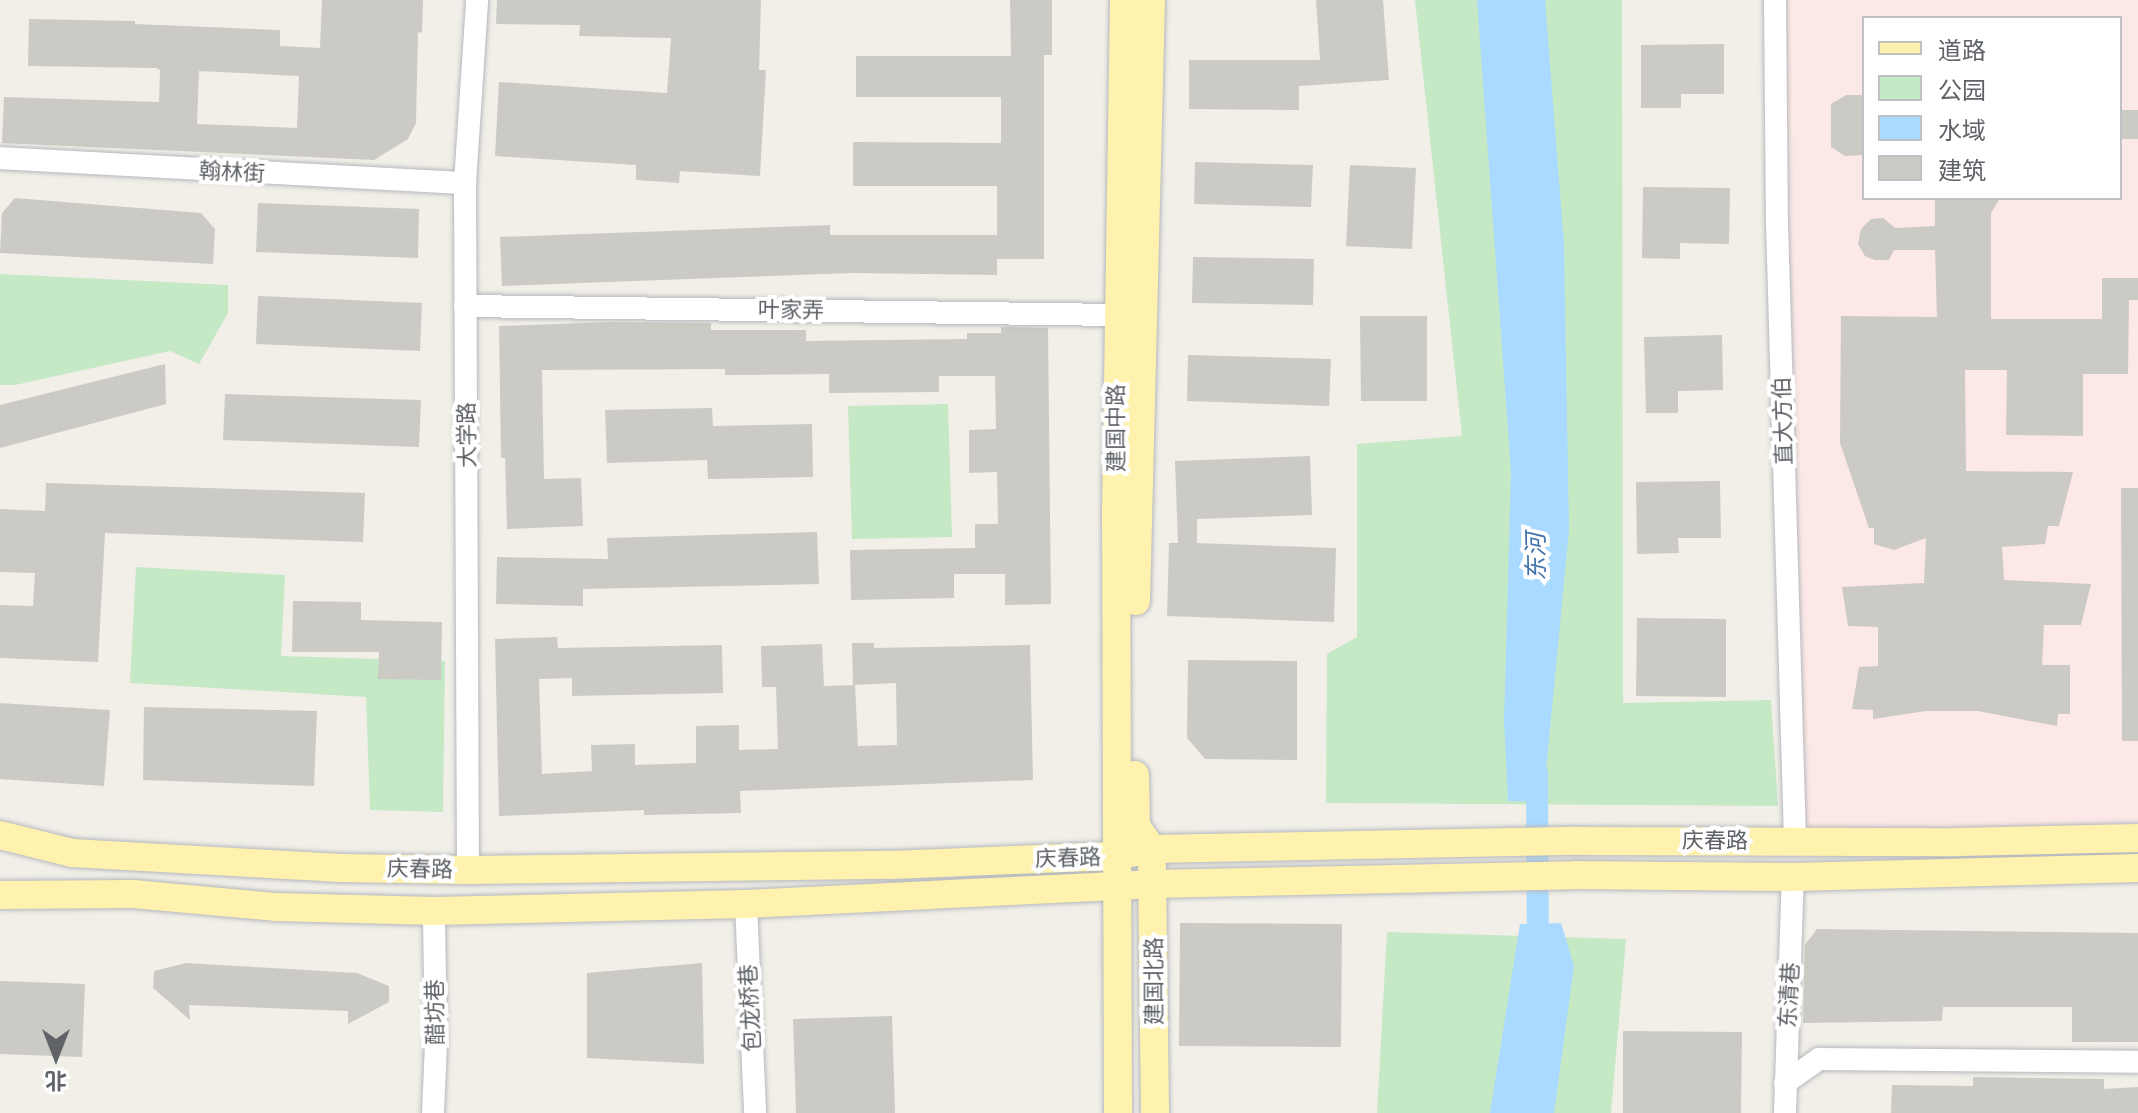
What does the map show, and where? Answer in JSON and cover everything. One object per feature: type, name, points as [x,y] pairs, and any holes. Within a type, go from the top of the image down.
[{"type":"main road","name":"建国中路","points":[[1115,856],[1119,617],[1117,315],[1124,0]]},
{"type":"main road","name":"建国中路","points":[[1151,0],[1134,664],[1136,826],[1152,849]]},
{"type":"main road","name":"庆春路","points":[[0,835],[72,853],[341,868],[468,870],[891,865],[1115,856],[1152,849],[1577,841],[2138,838]]},
{"type":"main road","name":"建国北路","points":[[1152,849],[1155,1113]]},
{"type":"main road","points":[[0,854],[72,853]]},
{"type":"main road","name":"建国北路","points":[[1115,856],[1118,1113]]},
{"type":"main road","name":"庆春路","points":[[0,895],[74,892],[277,907],[434,911],[746,904],[1152,884],[1575,875],[1793,877],[2138,868]]},
{"type":"main road","points":[[0,888],[74,892]]},
{"type":"street","name":"大学路","points":[[468,870],[465,183],[477,0]]},
{"type":"street","name":"直大方伯","points":[[1775,0],[1777,223],[1795,841]]},
{"type":"street","name":"翰林街","points":[[0,158],[465,183]]},
{"type":"street","name":"叶家弄","points":[[465,306],[1117,315]]},
{"type":"street","name":"东清巷","points":[[1785,1113],[1793,877]]},
{"type":"street","name":"包龙桥巷","points":[[746,904],[755,1113]]},
{"type":"street","name":"醋坊巷","points":[[433,1113],[436,1044],[434,911]]},
{"type":"street","points":[[1785,1083],[1819,1059],[2138,1062]]},
{"type":"shaded area","points":[[1775,0],[2138,0],[2138,838],[1795,841]]},
{"type":"green space","points":[[1415,0],[1622,0],[1623,703],[1771,700],[1778,806],[1326,803],[1327,654],[1357,637],[1357,444],[1462,436]]},
{"type":"green space","points":[[0,274],[228,285],[228,313],[199,364],[170,351],[15,385],[0,385]]},
{"type":"green space","points":[[948,404],[952,537],[852,539],[848,406]]},
{"type":"green space","points":[[136,567],[285,575],[281,656],[445,661],[443,812],[370,810],[366,697],[130,683]]},
{"type":"green space","points":[[1387,932],[1626,939],[1611,1113],[1377,1113]]},
{"type":"water","points":[[1477,0],[1545,0],[1564,245],[1569,530],[1543,802],[1508,801],[1504,721],[1511,472]]},
{"type":"water","points":[[1561,923],[1574,966],[1554,1113],[1490,1113],[1520,924]]},
{"type":"building","points":[[322,0],[423,0],[422,33],[418,32],[416,123],[408,139],[374,160],[2,143],[4,97],[159,102],[160,70],[156,68],[28,66],[29,19],[135,21],[135,24],[280,30],[280,46],[320,48]],"holes":[[[199,71],[299,76],[297,128],[197,124]]]},
{"type":"building","points":[[497,0],[761,0],[759,70],[766,70],[760,176],[680,171],[679,183],[636,180],[636,165],[495,156],[499,82],[667,93],[671,38],[579,36],[580,25],[496,24]]},
{"type":"building","points":[[1010,0],[1052,0],[1052,55],[1044,55],[1044,259],[997,259],[997,275],[853,273],[502,286],[500,237],[830,225],[830,235],[997,235],[997,186],[853,186],[853,142],[1001,143],[1001,97],[856,97],[856,56],[1011,56]]},
{"type":"building","points":[[1316,0],[1383,0],[1389,80],[1299,86],[1299,110],[1189,109],[1189,60],[1320,60]]},
{"type":"building","points":[[1724,44],[1724,94],[1681,94],[1681,108],[1641,108],[1641,45]]},
{"type":"building","points":[[1846,95],[1862,95],[1862,155],[1845,156],[1831,147],[1831,104]]},
{"type":"building","points":[[2122,110],[2138,110],[2138,139],[2122,139]]},
{"type":"building","points":[[1195,162],[1313,165],[1311,207],[1194,204]]},
{"type":"building","points":[[1350,165],[1416,168],[1412,249],[1346,246]]},
{"type":"building","points":[[1643,187],[1730,188],[1729,244],[1680,243],[1680,259],[1642,258]]},
{"type":"building","points":[[15,198],[201,213],[215,229],[213,264],[0,253],[2,213]]},
{"type":"building","points":[[1935,200],[1999,200],[1991,213],[1991,319],[2102,319],[2102,278],[2138,278],[2138,300],[2129,300],[2128,374],[2083,374],[2083,436],[2006,435],[2007,370],[1965,370],[1966,471],[2073,472],[2059,526],[2048,526],[2045,544],[2002,547],[2004,580],[2091,584],[2081,625],[2044,625],[2042,665],[2070,665],[2070,714],[2058,714],[2057,726],[1978,711],[1926,711],[1873,719],[1873,710],[1852,709],[1859,667],[1878,666],[1878,627],[1848,626],[1842,587],[1924,583],[1926,538],[1894,550],[1874,544],[1874,528],[1869,528],[1840,443],[1841,316],[1937,317],[1935,250],[1894,250],[1889,260],[1875,260],[1865,256],[1858,244],[1861,229],[1871,219],[1883,218],[1895,228],[1935,226]]},
{"type":"building","points":[[258,203],[419,209],[418,258],[256,252]]},
{"type":"building","points":[[1193,257],[1314,259],[1313,305],[1192,303]]},
{"type":"building","points":[[258,296],[422,303],[420,351],[256,344]]},
{"type":"building","points":[[1360,316],[1427,316],[1427,401],[1361,401]]},
{"type":"building","points":[[610,322],[711,323],[711,330],[806,330],[806,341],[967,339],[967,333],[1001,333],[1001,327],[1048,328],[1051,604],[1005,605],[1005,574],[954,574],[954,598],[851,600],[850,550],[975,548],[975,524],[998,524],[997,472],[969,473],[969,430],[996,429],[995,376],[939,376],[939,392],[829,393],[829,374],[725,375],[725,369],[542,370],[544,479],[581,478],[583,526],[507,529],[505,458],[501,458],[499,326]]},
{"type":"building","points":[[1722,335],[1723,390],[1678,391],[1678,413],[1646,413],[1644,337]]},
{"type":"building","points":[[1188,355],[1331,359],[1329,406],[1187,401]]},
{"type":"building","points":[[165,364],[166,404],[0,448],[0,405]]},
{"type":"building","points":[[225,394],[421,400],[419,447],[223,440]]},
{"type":"building","points":[[712,408],[713,426],[812,424],[813,477],[708,479],[707,460],[607,463],[605,410]]},
{"type":"building","points":[[1310,456],[1312,515],[1197,519],[1197,543],[1336,548],[1334,622],[1167,616],[1169,543],[1178,543],[1175,461]]},
{"type":"building","points":[[1720,481],[1721,538],[1678,538],[1679,553],[1637,554],[1636,482]]},
{"type":"building","points":[[46,483],[365,493],[363,542],[105,533],[98,662],[0,658],[0,605],[33,606],[35,573],[0,572],[0,509],[45,511]]},
{"type":"building","points":[[2121,488],[2138,488],[2138,741],[2122,741]]},
{"type":"building","points":[[817,532],[819,584],[583,589],[583,606],[496,604],[497,557],[608,559],[607,538]]},
{"type":"building","points":[[293,601],[361,602],[361,620],[442,622],[441,680],[378,679],[379,652],[292,652]]},
{"type":"building","points":[[1637,618],[1726,619],[1726,697],[1636,696]]},
{"type":"building","points":[[557,637],[558,648],[722,645],[723,693],[572,696],[572,678],[539,679],[542,774],[592,771],[591,745],[635,744],[635,765],[696,763],[696,726],[739,725],[739,750],[778,749],[776,687],[762,687],[761,646],[822,644],[824,686],[855,685],[858,746],[897,745],[896,683],[853,685],[852,643],[874,643],[874,648],[1030,645],[1033,780],[740,791],[741,813],[644,815],[644,810],[499,816],[495,639]]},
{"type":"building","points":[[1188,660],[1297,661],[1297,760],[1205,759],[1187,738]]},
{"type":"building","points":[[0,703],[110,710],[104,786],[0,779]]},
{"type":"building","points":[[144,707],[317,711],[314,786],[143,780]]},
{"type":"building","points":[[1180,923],[1342,924],[1341,1047],[1179,1046]]},
{"type":"building","points":[[1817,929],[2138,933],[2138,1042],[2072,1042],[2072,1007],[1943,1007],[1942,1021],[1803,1023],[1805,945]]},
{"type":"building","points":[[186,963],[357,973],[389,986],[389,1002],[348,1024],[348,1011],[189,1005],[190,1020],[153,988],[154,971]]},
{"type":"building","points":[[702,963],[704,1064],[587,1058],[587,973]]},
{"type":"building","points":[[0,981],[85,984],[82,1057],[0,1054]]},
{"type":"building","points":[[892,1016],[895,1113],[796,1113],[793,1019]]},
{"type":"building","points":[[1623,1031],[1742,1032],[1741,1113],[1623,1113]]},
{"type":"building","points":[[1973,1077],[2104,1079],[2104,1089],[2138,1087],[2138,1113],[1891,1113],[1892,1085],[1973,1086]]},
{"type":"waterway","name":"东河","points":[[1537,773],[1538,950]]}]
